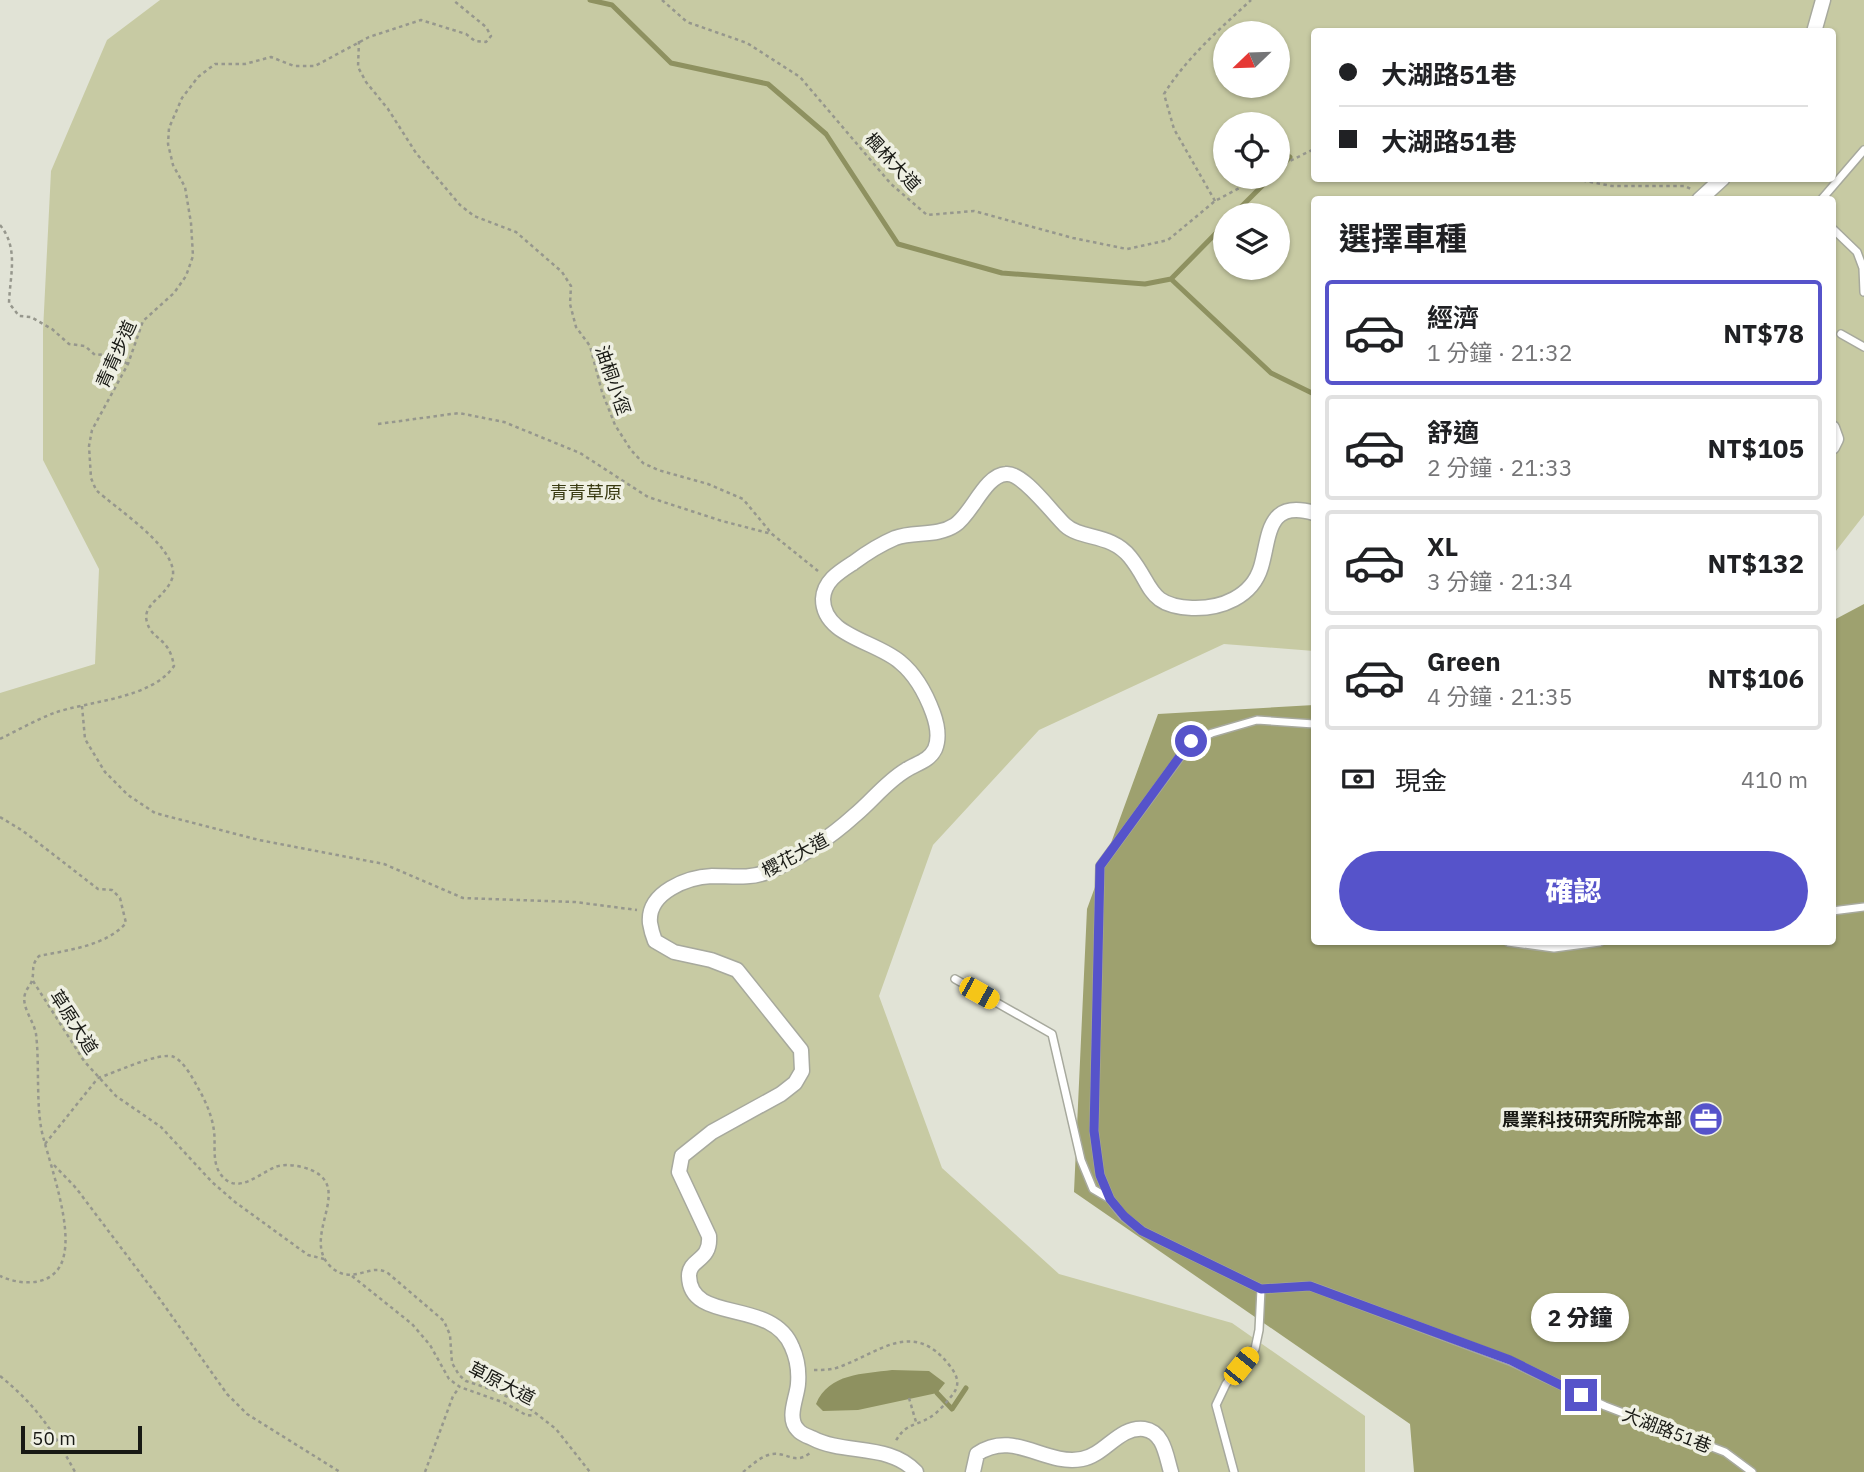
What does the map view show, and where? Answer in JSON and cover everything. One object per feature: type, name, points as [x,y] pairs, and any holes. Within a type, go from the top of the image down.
[{"type":"street","points":[[1815,28],[1823,0]]},
{"type":"street","points":[[1702,196],[1718,182]]},
{"type":"street","points":[[830,580],[894,538],[914,533],[939,532],[957,525],[994,478],[1006,474],[1019,476],[1069,529],[1121,546],[1133,560],[1154,595],[1172,606],[1196,608],[1228,603],[1248,590],[1261,569],[1267,534],[1274,520],[1287,511],[1311,513]]},
{"type":"street","name":"櫻花大道","points":[[651,912],[662,895],[679,883],[709,876],[749,877],[770,871],[830,838],[903,771],[930,757],[937,745],[938,726],[925,691],[900,662],[879,648],[832,625],[824,612],[823,596],[830,580]]},
{"type":"street","points":[[651,912],[650,922],[655,941],[674,952],[711,960],[737,970],[801,1050],[802,1071],[795,1083],[781,1094],[712,1132],[682,1156],[679,1172],[709,1236],[710,1247],[704,1256],[694,1263],[689,1276],[694,1291],[706,1304],[755,1314],[772,1322],[784,1333],[792,1347],[798,1371],[792,1420],[798,1431],[820,1442],[891,1455],[911,1465],[916,1472]]},
{"type":"street","points":[[973,1472],[977,1454],[989,1446],[1002,1444],[1080,1460],[1094,1455],[1116,1438],[1132,1430],[1145,1429],[1157,1434],[1164,1446],[1171,1472]]},
{"type":"lane","points":[[1824,196],[1864,150]]},
{"type":"lane","points":[[1836,232],[1857,252],[1863,268],[1864,292]]},
{"type":"lane","points":[[1841,334],[1864,347]]},
{"type":"lane","name":"大湖路51巷","points":[[1311,724],[1257,720],[1191,741],[1100,866],[1094,1131],[1100,1175],[1110,1199],[1124,1216],[1142,1231],[1261,1289],[1310,1286],[1510,1360],[1605,1406],[1724,1452],[1752,1472]]},
{"type":"lane","points":[[1836,910],[1864,907]]},
{"type":"lane","points":[[1531,945],[1554,948],[1578,945]]},
{"type":"lane","points":[[955,979],[1052,1034],[1081,1160],[1093,1189],[1110,1199]]},
{"type":"lane","points":[[1234,1472],[1216,1405],[1226,1384],[1255,1349],[1261,1289]]},
{"type":"path","name":"青青步道","points":[[0,739],[53,713],[122,698],[168,676],[174,667],[172,652],[166,643],[153,633],[146,621],[148,609],[168,586],[174,574],[171,561],[162,547],[96,489],[92,478],[89,446],[92,430],[128,364],[143,321],[174,293],[186,276],[193,256],[185,187],[173,165],[168,144],[169,128],[182,98],[198,76],[215,64],[245,64],[271,57],[294,66],[315,66],[359,41],[421,20],[458,32],[475,41],[486,42],[491,36],[486,27],[453,0]]},
{"type":"path","name":"楓林大道","points":[[662,0],[687,22],[747,43],[800,77],[891,184],[927,215],[974,211],[1073,238],[1127,249],[1168,240],[1215,201],[1238,189]]},
{"type":"path","points":[[1215,201],[1174,129],[1164,94],[1178,72],[1251,0]]},
{"type":"path","name":"油桐小徑","points":[[359,41],[358,67],[366,82],[388,109],[416,153],[460,205],[474,216],[516,232],[562,272],[571,286],[570,304],[576,327],[590,346],[602,392],[615,425],[631,450],[643,463],[658,470],[708,484],[743,499],[772,534],[830,580]]},
{"type":"path","points":[[1290,161],[1311,150]]},
{"type":"path","points":[[1590,182],[1612,186],[1685,186],[1700,196]]},
{"type":"path","points":[[0,225],[10,236],[13,256],[9,303],[19,316],[31,317],[52,329],[69,344],[85,346],[95,355],[108,354],[128,364]]},
{"type":"path","points":[[378,424],[458,413],[504,422],[580,453],[648,497],[772,534]]},
{"type":"path","points":[[82,706],[85,739],[105,772],[128,795],[155,813],[259,840],[384,864],[463,898],[575,902],[651,912]]},
{"type":"path","points":[[0,817],[23,831],[98,889],[112,890],[120,898],[125,913],[126,923],[118,932],[103,940],[39,956],[33,964],[32,980]]},
{"type":"path","name":"草原大道","points":[[0,1276],[13,1282],[49,1279],[64,1256],[65,1235],[60,1197],[46,1144],[35,1026],[26,1009],[24,995],[32,980],[84,1062],[98,1078],[159,1056],[173,1057],[183,1065],[204,1098],[212,1118],[216,1167],[223,1178],[233,1184],[246,1183],[278,1166],[289,1165],[319,1174],[327,1183],[329,1194],[320,1239],[324,1259]]},
{"type":"path","points":[[46,1144],[98,1078],[116,1096],[160,1127],[212,1182],[235,1202],[308,1255],[324,1259],[332,1268],[352,1276],[412,1324],[430,1345],[449,1379],[460,1387],[505,1403],[526,1415],[538,1416]]},
{"type":"path","points":[[52,1162],[76,1188],[159,1298],[227,1394],[247,1414],[340,1472]]},
{"type":"path","name":"草原大道","points":[[352,1276],[380,1270],[389,1274],[444,1321],[450,1335],[452,1363],[459,1376],[529,1408],[556,1429],[590,1472]]},
{"type":"path","points":[[798,1371],[834,1369],[884,1345],[913,1340],[941,1354],[955,1372],[958,1383],[954,1392],[937,1412],[902,1430],[891,1455]]},
{"type":"path","points":[[0,1377],[32,1404],[75,1472]]},
{"type":"path","points":[[425,1472],[453,1396],[460,1387]]},
{"type":"path","points":[[909,1398],[916,1422]]},
{"type":"path","points":[[743,1472],[759,1459],[775,1454],[794,1459],[808,1455],[820,1442]]},
{"type":"green space","name":"青青草原","points":[[160,0],[1864,0],[1864,515],[1836,551],[1836,196],[1311,196],[1311,651],[1224,644],[1039,730],[933,845],[879,996],[942,1168],[1059,1274],[1232,1323],[1365,1416],[1365,1472],[0,1472],[0,693],[95,664],[99,569],[43,460],[43,331],[51,171],[107,40]]},
{"type":"shaded area","points":[[1864,604],[1864,1472],[1414,1472],[1410,1424],[1074,1192],[1087,909],[1158,714],[1311,705],[1311,945],[1836,945],[1836,619]]},
{"type":"shaded area","points":[[892,1370],[929,1371],[945,1383],[937,1393],[858,1410],[823,1411],[816,1404],[829,1386],[838,1381],[859,1374]]},
{"type":"waterway","points":[[590,0],[612,5],[671,63],[768,84],[826,134],[898,244],[1002,273],[1145,284],[1171,279],[1271,373],[1311,393]]},
{"type":"waterway","points":[[1245,203],[1259,189]]},
{"type":"waterway","points":[[1171,279],[1213,236]]},
{"type":"waterway","points":[[937,1393],[952,1409],[966,1388]]},
{"type":"place","name":"農業科技研究所院本部","points":[[1706,1119]]},
{"type":"route","points":[[1191,741],[1100,866],[1094,1131],[1100,1175],[1110,1199],[1124,1216],[1142,1231],[1261,1289],[1310,1286],[1510,1360],[1581,1395]]}]
